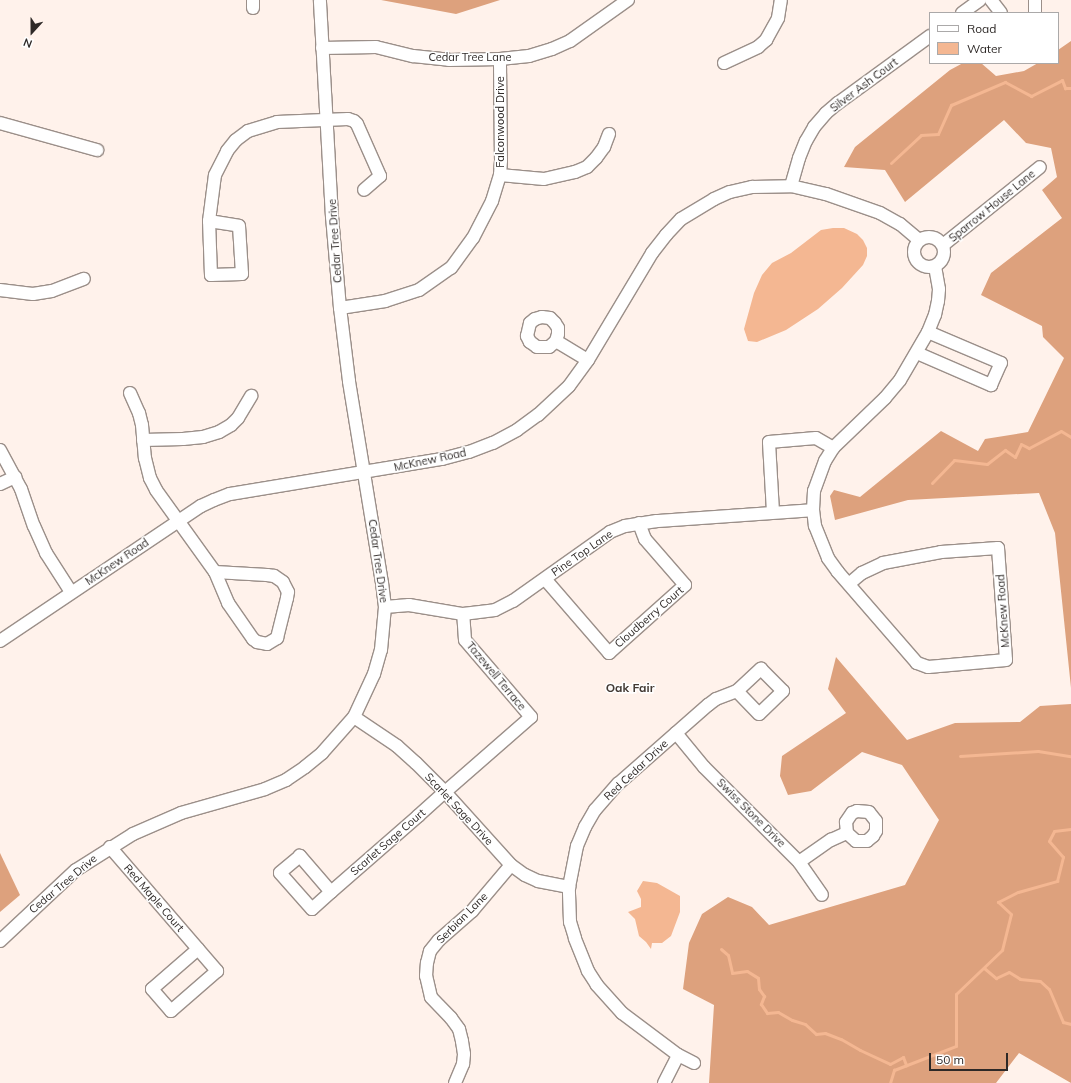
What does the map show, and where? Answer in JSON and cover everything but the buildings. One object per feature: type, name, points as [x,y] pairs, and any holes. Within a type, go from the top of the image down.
[{"type":"street","name":"Cedar Tree Drive","points":[[0,941],[76,870],[132,834],[181,813],[253,793],[286,780],[322,753],[354,717],[374,674],[381,650],[384,607],[349,381],[340,308],[326,120],[320,0]]},
{"type":"street","name":"Cedar Tree Lane","points":[[322,48],[362,46],[376,47],[431,58],[500,59],[529,56],[552,49],[570,41],[628,0]]},
{"type":"street","points":[[724,63],[758,47],[766,40],[778,18],[781,0]]},
{"type":"street","points":[[963,12],[980,0]]},
{"type":"street","points":[[991,0],[1000,12]]},
{"type":"street","points":[[1035,0],[1035,12]]},
{"type":"street","name":"Silver Ash Court","points":[[791,186],[799,158],[806,141],[814,127],[826,114],[838,102],[929,37]]},
{"type":"street","name":"Falconwood Drive","points":[[340,308],[385,301],[405,296],[419,290],[451,268],[463,254],[485,217],[500,175],[500,59]]},
{"type":"street","points":[[209,221],[239,226],[242,274],[211,275],[209,221],[216,174],[227,151],[236,140],[248,132],[277,122],[348,119],[357,124],[380,176],[364,190]]},
{"type":"street","points":[[0,123],[97,150]]},
{"type":"street","points":[[500,175],[544,179],[575,172],[587,167],[596,158],[604,148],[609,134]]},
{"type":"street","name":"Sparrow House Lane","points":[[943,245],[1040,167]]},
{"type":"street","name":"McKnew Road","points":[[0,640],[201,506],[230,494],[442,459],[469,452],[493,443],[517,430],[554,401],[569,386],[588,360],[652,253],[681,219],[697,207],[730,192],[752,187],[791,186],[826,194],[880,213],[900,224],[919,240]]},
{"type":"street","points":[[925,237],[932,237],[943,245],[944,255],[941,261],[935,266],[928,267],[917,262],[913,252],[915,245],[919,240],[925,237]]},
{"type":"street","name":"McKnew Road","points":[[850,583],[872,567],[883,563],[935,553],[998,548],[1006,660],[923,666],[917,663],[850,583],[838,572],[828,558],[815,526],[812,510],[814,491],[819,475],[833,448],[885,398],[900,380],[928,332],[935,315],[938,301],[939,289],[935,266]]},
{"type":"street","points":[[0,290],[33,294],[52,291],[84,279]]},
{"type":"street","points":[[917,353],[991,385],[1001,363],[928,332]]},
{"type":"street","points":[[556,341],[588,360]]},
{"type":"street","points":[[130,393],[139,413],[144,458],[150,478],[178,522],[214,572],[228,602],[253,639],[257,642],[267,644],[277,638],[288,598],[288,592],[283,582],[274,576],[214,572]]},
{"type":"street","points":[[143,440],[183,439],[219,432],[231,425],[238,418],[251,396]]},
{"type":"street","points":[[773,512],[769,442],[816,438],[833,448]]},
{"type":"street","points":[[0,450],[15,476],[40,540],[54,566],[71,592]]},
{"type":"street","points":[[0,484],[15,476]]},
{"type":"street","name":"Pine Top Lane","points":[[384,607],[409,605],[464,614],[495,610],[513,601],[610,532],[639,523],[812,510]]},
{"type":"street","name":"Cloudberry Court","points":[[545,579],[608,653],[685,585],[645,539],[639,523]]},
{"type":"street","name":"Tazewell Terrace","points":[[445,792],[531,717],[465,640],[464,614]]},
{"type":"street","name":"Red Cedar Drive","points":[[694,1063],[678,1055],[622,1013],[597,985],[580,954],[570,922],[569,887],[577,846],[595,810],[618,784],[716,699],[738,691]]},
{"type":"street","name":"Scarlet Sage Drive","points":[[354,717],[397,746],[445,792],[512,865],[525,875],[538,881],[569,887]]},
{"type":"street","name":"Swiss Stone Drive","points":[[676,734],[726,789],[799,862],[822,896]]},
{"type":"street","name":"Scarlet Sage Court","points":[[331,892],[445,792]]},
{"type":"street","points":[[799,862],[831,840],[847,833]]},
{"type":"street","name":"Red Maple Court","points":[[110,847],[217,971],[171,1011],[152,989],[198,949]]},
{"type":"street","name":"Serbian Lane","points":[[455,1083],[463,1064],[464,1054],[462,1041],[459,1029],[451,1018],[431,997],[426,976],[430,951],[439,940],[472,911],[512,865]]},
{"type":"street","points":[[664,1083],[678,1055]]},
{"type":"shaded area","points":[[381,0],[500,0],[456,14]]},
{"type":"shaded area","points":[[1071,41],[1071,688],[1055,533],[1039,493],[908,500],[835,520],[830,496],[834,490],[860,497],[941,431],[978,451],[985,439],[1028,432],[1064,358],[1043,337],[1042,326],[981,295],[991,273],[1062,218],[1042,190],[1057,177],[1051,148],[1026,143],[1004,120],[905,202],[885,170],[844,167],[855,147],[950,70],[961,64],[982,64],[996,76],[1024,71],[1036,64],[1059,64],[1059,49]]},
{"type":"shaded area","points":[[836,657],[907,740],[955,723],[1020,722],[1040,706],[1071,704],[1071,1083],[1019,1053],[996,1083],[709,1083],[714,1005],[683,989],[689,943],[702,914],[728,897],[752,907],[769,925],[905,885],[939,820],[902,765],[862,752],[811,791],[788,795],[780,776],[782,756],[846,713],[828,689]]},
{"type":"shaded area","points":[[0,853],[20,895],[0,912]]},
{"type":"water","points":[[844,228],[857,234],[863,240],[867,248],[867,256],[863,265],[842,288],[818,309],[786,330],[757,342],[748,341],[744,329],[754,293],[762,275],[772,263],[791,253],[821,230]]},
{"type":"water","points":[[643,881],[657,883],[680,896],[680,912],[671,936],[662,943],[652,943],[651,949],[639,936],[635,919],[628,912],[641,907],[641,899],[637,891]]},
{"type":"waterway","points":[[891,163],[921,135],[938,134],[951,105],[1005,82],[1031,96],[1062,80],[1065,88],[1071,88]]},
{"type":"waterway","points":[[932,483],[954,460],[987,464],[1005,450],[1015,457],[1021,444],[1029,448],[1061,431],[1071,437]]},
{"type":"waterway","points":[[960,756],[1038,751],[1071,756]]},
{"type":"waterway","points":[[890,1083],[894,1070],[956,1046],[956,994],[1002,950],[1011,914],[998,902],[1018,892],[1057,881],[1063,857],[1049,841],[1054,831],[1071,829]]},
{"type":"waterway","points":[[721,949],[728,955],[732,973],[747,971],[758,978],[759,989],[764,996],[761,1004],[767,1013],[778,1012],[792,1020],[805,1024],[816,1034],[825,1033],[841,1039],[890,1064],[903,1057],[906,1065]]},
{"type":"waterway","points":[[984,968],[996,978],[1009,972],[1020,979],[1040,981],[1049,989],[1063,1022],[1071,1024]]},
{"type":"district","name":"Oak Fair","points":[[630,688]]}]
